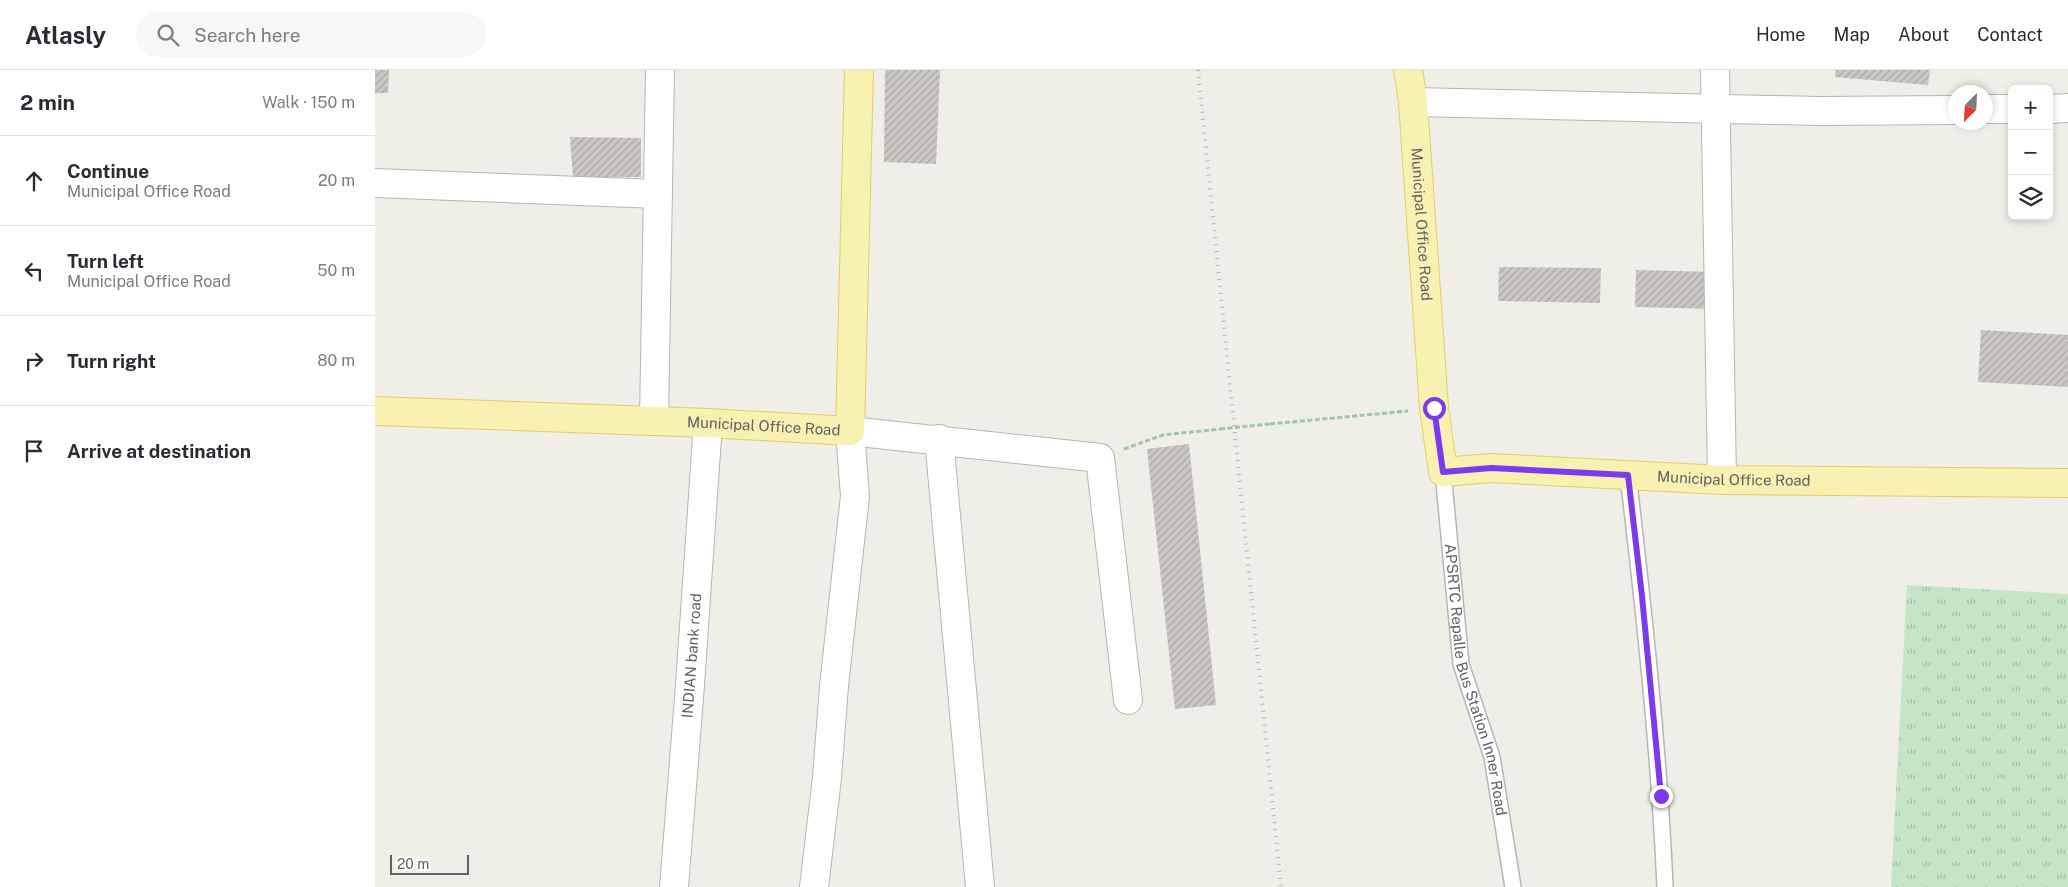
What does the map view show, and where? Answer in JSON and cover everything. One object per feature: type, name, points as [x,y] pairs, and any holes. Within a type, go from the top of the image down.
[{"type":"main road","name":"Municipal Office Road","points":[[375,411],[708,423],[850,431],[859,70]]},
{"type":"main road","name":"Municipal Office Road","points":[[1407,70],[1413,102],[1434,408],[1443,472],[1491,468],[1722,480],[2068,483]]},
{"type":"street","points":[[654,421],[660,70]]},
{"type":"street","points":[[1715,70],[1714,109],[1722,480]]},
{"type":"street","points":[[1413,102],[1819,111],[1948,110]]},
{"type":"street","points":[[2053,109],[2068,108]]},
{"type":"street","points":[[1993,109],[2008,109]]},
{"type":"street","points":[[375,183],[658,194]]},
{"type":"street","name":"INDIAN bank road","points":[[674,887],[708,423]]},
{"type":"street","points":[[813,887],[827,778],[834,686],[855,496],[850,431],[939,439],[1100,458],[1128,700]]},
{"type":"street","points":[[939,439],[980,887]]},
{"type":"lane","name":"APSRTC Repalle Bus Station Inner Road","points":[[1443,472],[1461,664],[1491,757],[1513,887]]},
{"type":"lane","points":[[1628,475],[1643,605],[1661,796],[1665,887]]},
{"type":"path","points":[[1100,458],[1163,435],[1434,408]]},
{"type":"green space","points":[[1907,585],[2068,594],[2068,887],[1891,887]]},
{"type":"building","points":[[375,70],[389,70],[388,93],[375,93]]},
{"type":"building","points":[[885,70],[940,70],[936,164],[884,162]]},
{"type":"building","points":[[1836,70],[1930,70],[1928,85],[1835,77]]},
{"type":"building","points":[[570,137],[641,138],[641,177],[573,177]]},
{"type":"building","points":[[1499,267],[1601,268],[1600,303],[1498,301]]},
{"type":"building","points":[[1636,270],[1715,272],[1715,309],[1635,307]]},
{"type":"building","points":[[1981,330],[2068,335],[2068,387],[1978,382]]},
{"type":"building","points":[[1189,444],[1216,705],[1175,709],[1147,449]]},
{"type":"railway","points":[[1198,70],[1281,887]]},
{"type":"route","points":[[1434,408],[1443,472],[1491,468],[1628,475],[1642,596],[1661,796]]}]
